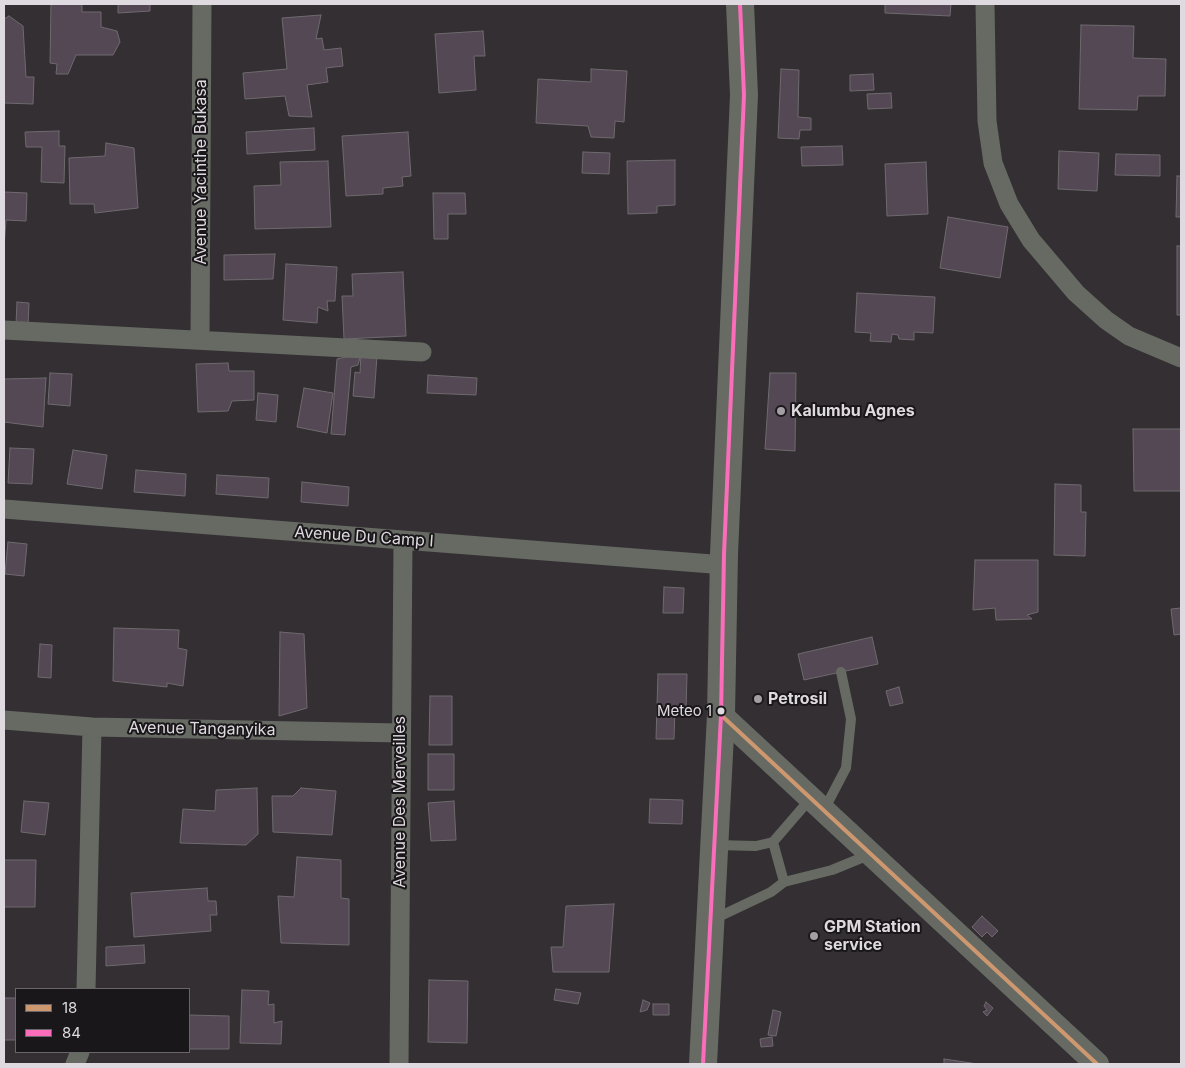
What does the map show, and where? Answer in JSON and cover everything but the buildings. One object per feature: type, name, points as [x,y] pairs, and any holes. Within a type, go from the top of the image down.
[{"type":"main road","points":[[703,1064],[721,715],[724,566],[744,95],[740,4]]},
{"type":"street","name":"Avenue Yacinthe Bukasa","points":[[200,340],[202,4]]},
{"type":"street","points":[[985,4],[987,121],[993,163],[1009,204],[1031,240],[1076,293],[1106,320],[1130,336],[1181,358]]},
{"type":"street","points":[[4,330],[422,352]]},
{"type":"street","name":"Avenue Du Camp I","points":[[4,509],[724,566]]},
{"type":"street","name":"Avenue Des Merveilles","points":[[399,1064],[400,732],[403,540]]},
{"type":"street","points":[[721,715],[1097,1064]]},
{"type":"street","name":"Avenue Tanganyika","points":[[4,720],[92,727],[400,732]]},
{"type":"street","points":[[86,988],[92,727]]},
{"type":"lane","points":[[715,845],[756,846],[773,842],[818,804],[846,768],[851,719],[841,672]]},
{"type":"lane","points":[[773,842],[784,882]]},
{"type":"lane","points":[[710,920],[771,892],[784,882],[832,870],[872,854]]},
{"type":"transit line","name":"84","points":[[703,1064],[721,715],[724,554],[744,95],[740,4]]},
{"type":"transit line","name":"18","points":[[721,715],[1097,1064]]},
{"type":"place","name":"Kalumbu Agnes","points":[[781,411]]},
{"type":"place","name":"Petrosil","points":[[758,699]]},
{"type":"place","name":"Meteo 1","points":[[721,711]]},
{"type":"place","name":"GPM Station service","points":[[814,936]]}]
